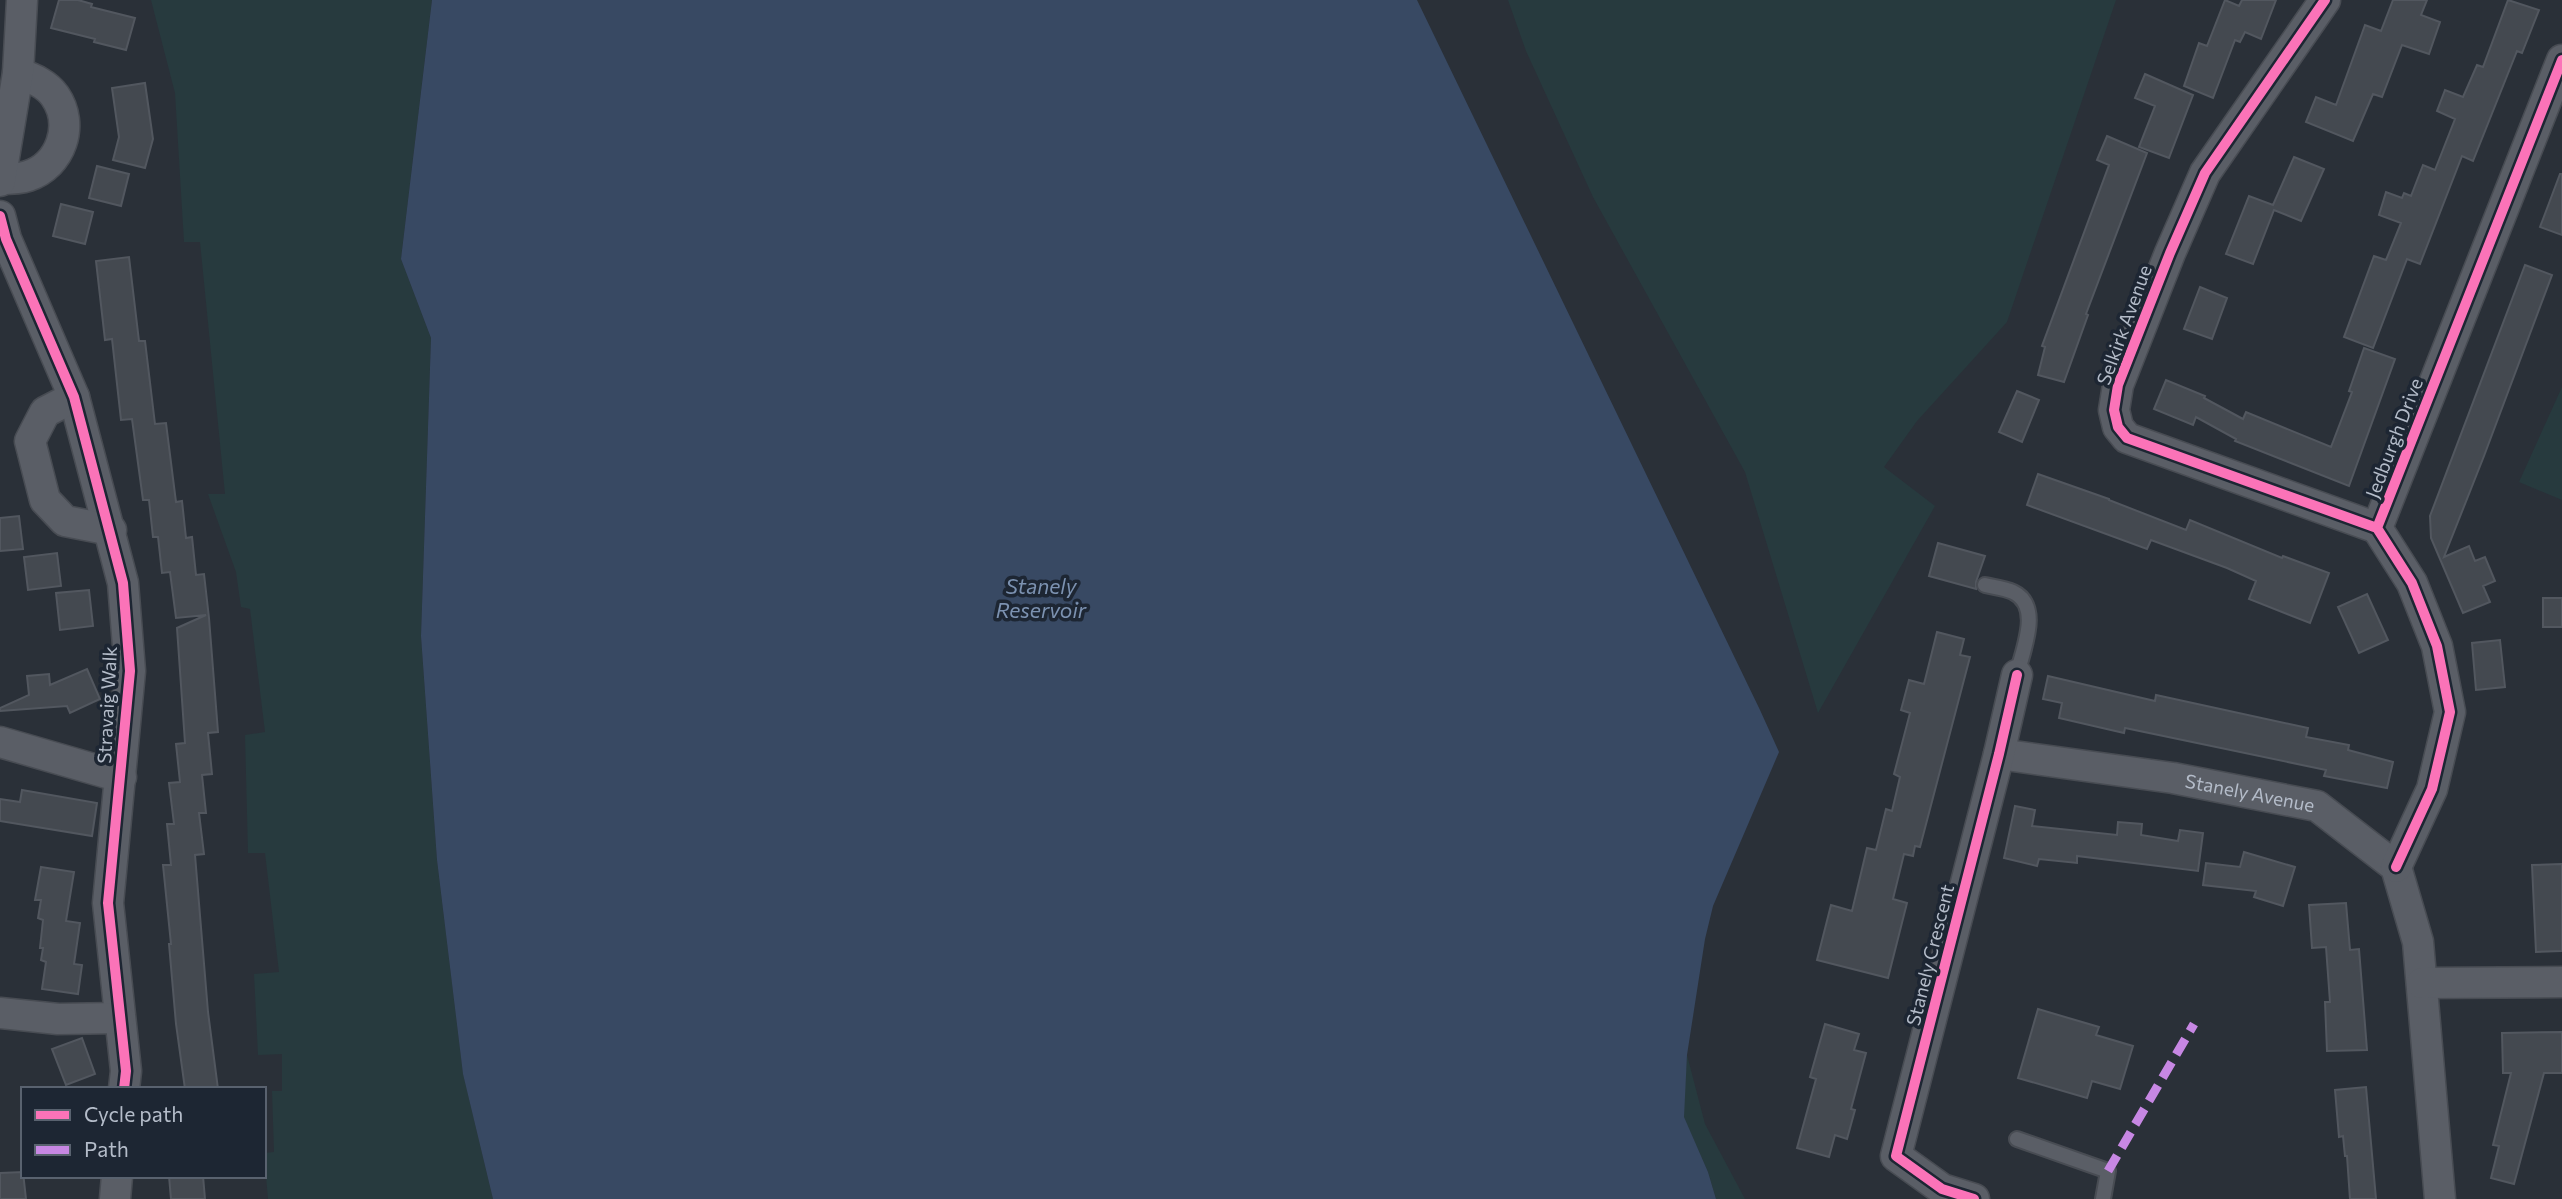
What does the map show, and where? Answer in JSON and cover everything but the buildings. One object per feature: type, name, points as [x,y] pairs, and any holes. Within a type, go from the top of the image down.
[{"type":"street","points":[[18,73],[41,82],[55,95],[64,115],[65,135],[57,155],[41,170],[25,177],[0,180],[18,73],[22,0]]},
{"type":"street","name":"Selkirk Avenue","points":[[2325,0],[2205,173],[2118,385],[2114,410],[2118,426],[2127,439],[2377,528]]},
{"type":"street","name":"Jedburgh Drive","points":[[2396,867],[2432,789],[2450,712],[2437,646],[2412,583],[2377,528],[2562,60]]},
{"type":"street","name":"Stravaig Walk","points":[[0,216],[6,239],[74,397],[123,583],[130,671],[108,903],[126,1071],[124,1087]]},
{"type":"street","points":[[74,397],[45,412],[30,441],[45,500],[65,521],[111,530]]},
{"type":"street","name":"Stanely Crescent","points":[[1974,1199],[1942,1189],[1896,1156],[2017,675]]},
{"type":"street","name":"Stravaig Walk","points":[[0,742],[121,777]]},
{"type":"street","name":"Stanely Avenue","points":[[1999,754],[2173,778],[2317,806],[2396,867]]},
{"type":"street","points":[[2396,867],[2418,942],[2440,1199]]},
{"type":"street","points":[[2422,983],[2562,982]]},
{"type":"street","points":[[0,1013],[58,1019],[119,1018]]},
{"type":"street","points":[[115,1199],[117,1178]]},
{"type":"lane","points":[[1985,585],[2014,592],[2027,603],[2030,617],[2017,675]]},
{"type":"lane","points":[[2017,1139],[2108,1171],[2103,1199]]},
{"type":"green space","points":[[151,0],[432,0],[401,259],[431,338],[421,636],[437,860],[463,1073],[493,1199],[268,1199],[266,1153],[274,1152],[272,1091],[282,1091],[282,1054],[258,1055],[254,974],[279,972],[265,853],[248,853],[245,735],[265,732],[250,609],[241,607],[236,572],[208,494],[225,494],[200,242],[184,242],[175,93]]},
{"type":"green space","points":[[1508,0],[2116,0],[2007,322],[1917,421],[1884,467],[1935,506],[1818,713],[1745,472],[1593,197],[1526,51]]},
{"type":"green space","points":[[2562,387],[2562,500],[2519,482]]},
{"type":"green space","points":[[1687,1055],[1705,1124],[1745,1199],[1716,1199],[1708,1172],[1683,1116]]},
{"type":"water","name":"Stanely Reservoir","points":[[432,0],[1417,0],[1779,752],[1713,906],[1705,939],[1687,1055],[1684,1117],[1708,1172],[1716,1199],[493,1199],[463,1074],[437,860],[421,636],[431,338],[401,259]]},
{"type":"marked path","points":[[2108,1171],[2194,1024]]},
{"type":"cycle path","points":[[2325,0],[2205,173],[2118,385],[2114,410],[2118,427],[2127,438],[2377,528]]},
{"type":"cycle path","points":[[2396,867],[2432,789],[2450,712],[2437,646],[2412,583],[2377,528],[2562,60]]},
{"type":"cycle path","points":[[0,216],[6,239],[74,397],[123,583],[130,671],[108,903],[126,1071],[124,1087]]},
{"type":"cycle path","points":[[1974,1199],[1942,1189],[1896,1156],[2017,675]]}]
